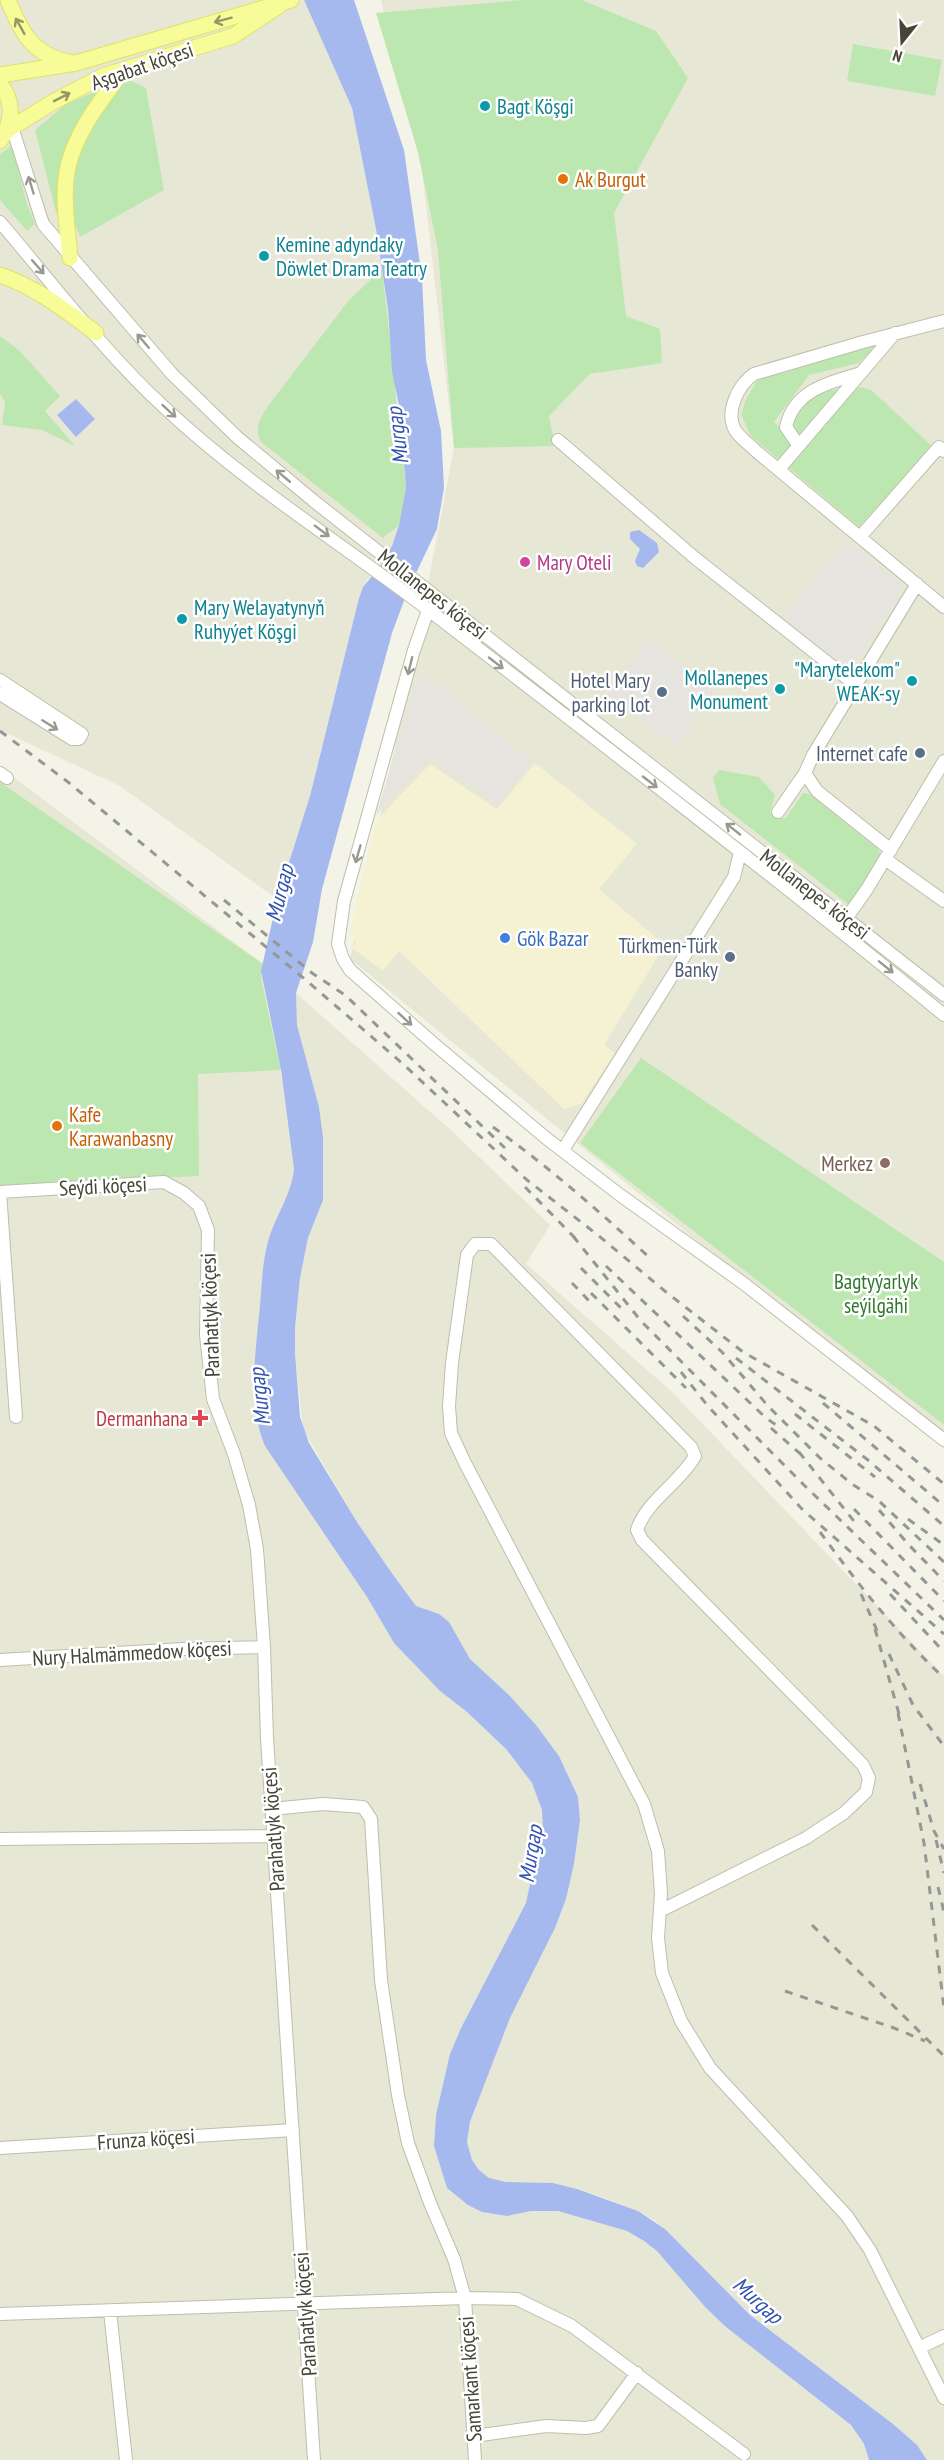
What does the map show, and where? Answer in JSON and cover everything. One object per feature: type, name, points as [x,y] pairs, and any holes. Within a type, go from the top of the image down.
[{"type":"main road","points":[[8,0],[20,27],[29,40],[54,59],[76,63]]},
{"type":"main road","name":"Aşgabat köçesi","points":[[1,79],[76,63],[285,2]]},
{"type":"main road","name":"Aşgabat köçesi","points":[[7,130],[53,102],[103,76],[232,36],[285,2]]},
{"type":"main road","points":[[70,258],[65,195],[66,176],[87,122],[124,70]]},
{"type":"main road","points":[[1,79],[10,107],[7,130]]},
{"type":"main road","points":[[0,274],[54,302],[96,333]]},
{"type":"street","name":"Mollanepes köçesi","points":[[7,130],[43,224],[172,374],[237,437],[842,924],[944,1015]]},
{"type":"street","name":"Mollanepes köçesi","points":[[0,222],[120,362],[164,407],[231,466],[428,610],[740,852],[944,995]]},
{"type":"street","points":[[944,321],[754,374],[747,378],[732,406],[731,417],[740,436],[944,607]]},
{"type":"street","points":[[779,469],[895,333]]},
{"type":"street","points":[[799,446],[786,427],[791,412],[800,401],[810,390],[861,373]]},
{"type":"street","points":[[558,440],[695,558],[856,685]]},
{"type":"street","points":[[860,537],[939,447],[944,451]]},
{"type":"street","points":[[304,518],[315,502]]},
{"type":"street","points":[[778,812],[805,773],[813,755],[917,584]]},
{"type":"street","points":[[428,610],[414,650],[344,901],[338,944],[343,959],[350,970],[458,1065],[562,1150],[620,1195],[743,1283],[944,1440]]},
{"type":"street","points":[[0,680],[82,734],[79,739],[72,738],[0,694]]},
{"type":"street","points":[[842,924],[888,854],[944,761]]},
{"type":"street","points":[[805,773],[817,791],[944,901]]},
{"type":"street","points":[[562,1150],[734,877],[740,852]]},
{"type":"street","name":"Seýdi köçesi","points":[[0,1192],[164,1182],[184,1193],[199,1206]]},
{"type":"street","points":[[0,1192],[16,1417]]},
{"type":"street","name":"Parahatlyk köçesi","points":[[199,1206],[208,1230],[206,1335],[213,1399],[234,1454],[249,1505],[257,1549],[314,2460]]},
{"type":"street","points":[[660,1911],[806,1838],[844,1813],[866,1792],[869,1778],[863,1765],[642,1540],[637,1530],[641,1519],[689,1468],[695,1456],[691,1446],[490,1244],[475,1244],[467,1255],[452,1363],[449,1407],[451,1432],[470,1473],[644,1804],[658,1851],[661,1894],[658,1938],[662,1973],[681,2021],[710,2068],[847,2216],[870,2250],[944,2398]]},
{"type":"street","name":"Nury Halmämmedow köçesi","points":[[0,1660],[183,1649],[264,1647]]},
{"type":"street","name":"Samarkant köçesi","points":[[272,1809],[323,1804],[363,1807],[371,1819],[381,1980],[398,2095],[408,2143],[454,2259],[465,2298],[475,2460]]},
{"type":"street","points":[[0,1839],[274,1836]]},
{"type":"street","name":"Frunza köçesi","points":[[0,2148],[292,2130]]},
{"type":"street","points":[[0,2314],[465,2298],[517,2299],[572,2326],[744,2454]]},
{"type":"street","points":[[111,2311],[126,2460]]},
{"type":"street","points":[[919,2348],[944,2336]]},
{"type":"street","points":[[474,2436],[546,2426],[586,2428],[598,2426],[637,2373]]},
{"type":"shaded area","points":[[0,0],[304,0],[352,108],[376,229],[388,309],[399,525],[392,546],[382,564],[367,580],[359,598],[310,796],[277,899],[120,786],[0,730]]},
{"type":"shaded area","points":[[381,0],[944,0],[944,1449],[876,1386],[350,959],[416,646],[454,448],[422,171]]},
{"type":"shaded area","points":[[847,540],[903,587],[843,683],[774,629]]},
{"type":"shaded area","name":"Hotel Mary parking lot","points":[[648,639],[717,690],[677,745],[607,693]]},
{"type":"shaded area","points":[[420,671],[532,761],[498,804],[429,756],[376,815]]},
{"type":"shaded area","name":"Gök Bazar","points":[[535,763],[637,844],[599,889],[665,945],[604,1045],[615,1053],[581,1104],[564,1109],[399,951],[383,971],[352,948],[356,942],[349,934],[376,821],[430,764],[497,809]]},
{"type":"shaded area","points":[[0,767],[263,964],[261,971],[283,1087],[294,1169],[293,1181],[272,1230],[264,1262],[255,1385],[262,1437],[367,1597],[394,1643],[440,1691],[467,1712],[506,1749],[524,1771],[538,1794],[542,1810],[543,1834],[526,1903],[461,2028],[436,2115],[434,2146],[447,2188],[468,2205],[482,2212],[507,2216],[531,2211],[558,2211],[627,2231],[644,2241],[657,2251],[706,2308],[726,2327],[851,2425],[864,2445],[869,2460],[0,2460]]},
{"type":"shaded area","points":[[296,993],[455,1134],[550,1225],[526,1264],[671,1391],[944,1676],[944,2460],[927,2460],[917,2445],[893,2424],[750,2315],[653,2219],[608,2199],[553,2183],[506,2182],[489,2178],[472,2160],[467,2142],[470,2122],[510,2018],[555,1928],[566,1899],[580,1820],[578,1797],[559,1756],[536,1725],[509,1695],[470,1659],[455,1633],[416,1606],[357,1522],[303,1429],[295,1353],[295,1328],[300,1278],[308,1238],[323,1200],[323,1137],[319,1107],[297,1025]]},
{"type":"green space","points":[[522,0],[582,0],[656,31],[688,78],[614,213],[626,316],[660,329],[662,363],[590,374],[549,416],[555,446],[454,448],[438,250],[418,152],[376,13]]},
{"type":"green space","points":[[853,44],[942,60],[935,96],[847,81]]},
{"type":"green space","points":[[127,79],[146,88],[164,190],[80,237],[72,215],[77,151],[97,114]]},
{"type":"green space","points":[[101,89],[79,120],[71,140],[64,220],[56,212],[35,130],[66,104]]},
{"type":"green space","points":[[12,145],[26,201],[35,224],[27,231],[0,200],[0,154]]},
{"type":"green space","points":[[382,269],[406,487],[399,525],[383,538],[261,442],[258,431],[262,416],[268,407],[349,300]]},
{"type":"green space","points":[[0,336],[20,351],[60,396],[45,411],[75,446],[42,430],[2,425],[5,402],[0,394]]},
{"type":"green space","points":[[876,345],[859,363],[809,375],[774,422],[794,442],[779,460],[750,435],[741,414],[746,399],[757,381],[775,370]]},
{"type":"green space","points":[[861,387],[871,390],[932,446],[859,527],[788,467],[854,389]]},
{"type":"green space","points":[[839,389],[800,435],[792,429],[798,414],[815,396]]},
{"type":"green space","points":[[719,770],[759,777],[775,795],[770,812],[776,818],[786,818],[803,793],[810,794],[878,849],[881,854],[849,905],[720,804],[713,778]]},
{"type":"green space","points":[[0,782],[263,964],[261,979],[281,1070],[198,1074],[199,1176],[0,1186]]},
{"type":"green space","name":"Bagtyýarlyk seýilgähi","points":[[641,1058],[944,1262],[944,1425],[580,1143]]},
{"type":"water","name":"Murgap","points":[[304,0],[354,0],[404,150],[422,278],[426,360],[441,431],[444,488],[437,529],[408,590],[392,633],[322,889],[313,942],[296,993],[297,1025],[319,1107],[323,1137],[323,1200],[308,1238],[300,1278],[295,1328],[300,1417],[309,1443],[357,1522],[416,1606],[439,1614],[449,1622],[470,1659],[509,1695],[536,1725],[559,1756],[578,1797],[580,1820],[566,1899],[555,1928],[510,2018],[470,2122],[467,2142],[472,2160],[489,2178],[506,2182],[553,2183],[577,2189],[638,2211],[665,2229],[750,2315],[893,2424],[917,2445],[927,2460],[869,2460],[864,2444],[851,2425],[726,2327],[706,2308],[657,2251],[644,2241],[627,2231],[558,2211],[531,2211],[507,2216],[482,2212],[468,2205],[447,2188],[434,2146],[436,2115],[450,2054],[461,2028],[526,1903],[543,1834],[542,1810],[532,1783],[506,1749],[467,1712],[440,1691],[394,1643],[367,1597],[265,1446],[259,1429],[254,1394],[255,1358],[265,1253],[289,1189],[294,1169],[281,1070],[261,971],[277,900],[310,796],[359,598],[363,587],[382,564],[392,546],[399,525],[406,487],[399,406],[392,372],[388,309],[376,229],[352,108]]},
{"type":"water","points":[[76,399],[95,419],[76,437],[57,415]]},
{"type":"water","points":[[639,530],[657,543],[659,552],[643,568],[637,566],[635,561],[640,549],[630,539],[630,532]]},
{"type":"railway","points":[[0,731],[68,782],[307,981],[402,1063],[527,1180],[666,1292],[743,1352],[874,1426],[944,1484]]},
{"type":"railway","points":[[224,900],[312,973],[345,995],[505,1148]]},
{"type":"railway","points":[[493,1127],[574,1190],[651,1259]]},
{"type":"railway","points":[[525,1187],[577,1240]]},
{"type":"railway","points":[[573,1236],[641,1321],[805,1486],[944,1620]]},
{"type":"railway","points":[[606,1266],[766,1418],[782,1429]]},
{"type":"railway","points":[[581,1268],[624,1311]]},
{"type":"railway","points":[[572,1283],[593,1305]]},
{"type":"railway","points":[[591,1293],[686,1388]]},
{"type":"railway","points":[[683,1316],[722,1352],[768,1406],[820,1458],[852,1484],[879,1501],[944,1562]]},
{"type":"railway","points":[[736,1358],[868,1460],[944,1526]]},
{"type":"railway","points":[[681,1372],[707,1405],[802,1509],[944,1634]]},
{"type":"railway","points":[[823,1403],[944,1506]]},
{"type":"railway","points":[[795,1414],[875,1477]]},
{"type":"railway","points":[[771,1428],[805,1458]]},
{"type":"railway","points":[[799,1452],[857,1525]]},
{"type":"railway","points":[[854,1509],[944,1601]]},
{"type":"railway","points":[[879,1510],[944,1581]]},
{"type":"railway","points":[[908,1519],[944,1545]]},
{"type":"railway","points":[[820,1532],[879,1608],[944,1678]]},
{"type":"railway","points":[[861,1594],[879,1635]]},
{"type":"railway","points":[[890,1594],[944,1652]]},
{"type":"railway","points":[[875,1629],[901,1721]]},
{"type":"railway","points":[[889,1654],[913,1705],[944,1746]]},
{"type":"railway","points":[[898,1713],[924,1843],[944,2008]]},
{"type":"railway","points":[[920,1784],[934,1831],[944,1849]]},
{"type":"railway","points":[[936,1840],[944,1873]]},
{"type":"railway","points":[[938,1887],[944,1912]]},
{"type":"railway","points":[[812,1925],[944,2056]]},
{"type":"railway","points":[[785,1991],[894,2028],[925,2041]]},
{"type":"place","name":"Bagt Köşgi","points":[[485,106]]},
{"type":"place","name":"Ak Burgut","points":[[563,179]]},
{"type":"place","name":"Kemine adyndaky Döwlet Drama Teatry","points":[[264,256]]},
{"type":"place","name":"Mary Oteli","points":[[525,562]]},
{"type":"place","name":"Mary Welayatynyň Ruhyýet Köşgi","points":[[182,619]]},
{"type":"place","name":"\"Marytelekom\" WEAK-sy","points":[[912,681]]},
{"type":"place","name":"Mollanepes Monument","points":[[780,689]]},
{"type":"place","name":"Hotel Mary parking lot","points":[[662,692]]},
{"type":"place","name":"Internet cafe","points":[[920,753]]},
{"type":"place","name":"Gök Bazar","points":[[505,938]]},
{"type":"place","name":"Türkmen-Türk Banky","points":[[730,957]]},
{"type":"place","name":"Kafe Karawanbasny","points":[[57,1126]]},
{"type":"place","name":"Merkez","points":[[885,1163]]},
{"type":"place","name":"Dermanhana","points":[[200,1418]]}]
